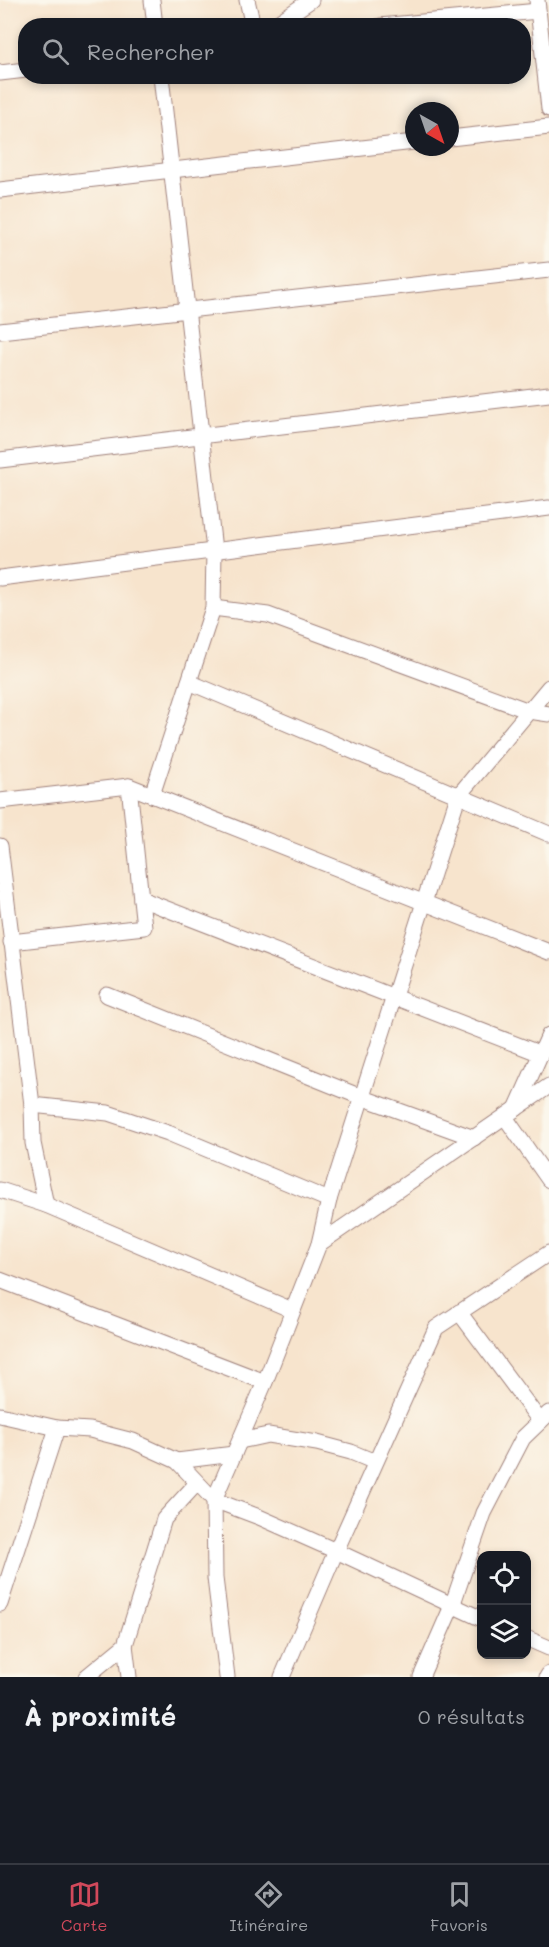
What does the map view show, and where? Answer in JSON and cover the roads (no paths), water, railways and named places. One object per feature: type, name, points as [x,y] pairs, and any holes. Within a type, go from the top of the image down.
[{"type":"street","points":[[152,0],[154,18]]},
{"type":"street","points":[[248,0],[252,18]]},
{"type":"street","points":[[285,18],[311,0]]},
{"type":"street","points":[[443,18],[537,6],[549,109]]},
{"type":"street","points":[[0,73],[18,71]]},
{"type":"street","points":[[152,795],[213,608],[214,550],[162,84]]},
{"type":"street","points":[[459,137],[549,127]]},
{"type":"street","points":[[0,190],[405,143]]},
{"type":"street","points":[[0,331],[549,270]]},
{"type":"street","points":[[0,460],[549,394]]},
{"type":"street","points":[[0,578],[549,508]]},
{"type":"street","points":[[213,608],[268,615],[529,711],[549,714]]},
{"type":"street","points":[[189,682],[549,834]]},
{"type":"street","points":[[227,1677],[215,1578],[214,1500],[265,1382],[319,1244],[329,1200],[458,796],[549,687]]},
{"type":"street","points":[[11,942],[144,927],[129,786]]},
{"type":"street","points":[[0,801],[129,786],[549,952]]},
{"type":"street","points":[[0,846],[32,1105],[33,1143],[46,1205]]},
{"type":"street","points":[[141,899],[541,1054]]},
{"type":"street","points":[[107,995],[361,1097],[474,1138]]},
{"type":"street","points":[[510,1113],[549,1035]]},
{"type":"street","points":[[319,1244],[549,1086]]},
{"type":"street","points":[[32,1105],[108,1113],[168,1133],[329,1200]]},
{"type":"street","points":[[510,1113],[549,1180]]},
{"type":"street","points":[[0,1190],[46,1205],[292,1310]]},
{"type":"street","points":[[282,1677],[436,1328],[549,1253]]},
{"type":"street","points":[[0,1280],[265,1382]]},
{"type":"street","points":[[421,1677],[452,1606],[484,1513],[522,1438],[545,1417],[459,1312]]},
{"type":"street","points":[[0,1414],[57,1428],[90,1430],[133,1441],[177,1461],[214,1500],[336,1551],[477,1617]]},
{"type":"street","points":[[0,1604],[57,1428]]},
{"type":"street","points":[[177,1461],[237,1447],[268,1435],[317,1443],[351,1452],[375,1462]]},
{"type":"street","points":[[129,1677],[125,1645],[164,1519],[197,1483]]},
{"type":"street","points":[[531,1640],[549,1648]]},
{"type":"street","points":[[86,1677],[125,1645]]}]
